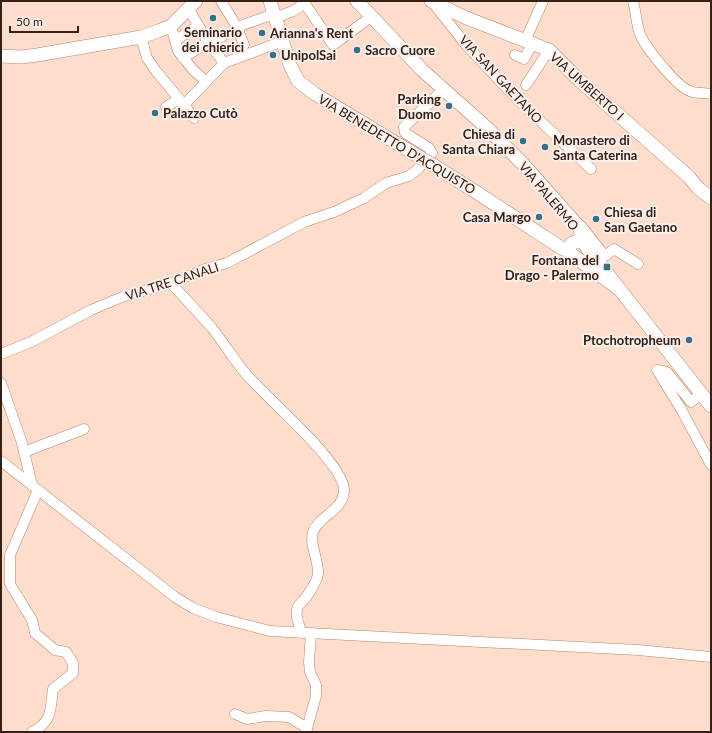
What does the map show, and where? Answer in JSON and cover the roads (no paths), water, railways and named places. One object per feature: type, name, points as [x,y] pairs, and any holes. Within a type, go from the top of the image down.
[{"type":"street","points":[[221,1],[237,27],[246,50]]},
{"type":"street","name":"VIA BENEDETTO D'ACQUISTO","points":[[270,1],[290,65],[298,81],[314,94],[476,192],[573,254],[619,289]]},
{"type":"street","name":"VIA PALERMO","points":[[357,1],[422,70],[498,139],[579,227],[585,246]]},
{"type":"street","name":"VIA UMBERTO I","points":[[432,1],[464,17],[548,50],[579,80],[689,177],[698,188],[711,198]]},
{"type":"street","name":"VIA SAN GAETANO","points":[[432,1],[467,46],[515,97],[591,169]]},
{"type":"street","points":[[514,55],[524,59],[528,42],[543,1]]},
{"type":"street","points":[[237,27],[293,11],[304,2],[333,45],[372,16]]},
{"type":"street","points":[[1,56],[37,56],[141,37],[171,26],[192,5],[198,26],[224,64]]},
{"type":"street","points":[[634,5],[636,21],[641,36],[648,49],[679,84],[688,91],[711,94]]},
{"type":"street","points":[[171,26],[178,51],[194,71],[206,81]]},
{"type":"street","points":[[176,40],[198,26]]},
{"type":"street","points":[[183,58],[208,42],[223,36]]},
{"type":"street","points":[[141,37],[147,58],[194,118]]},
{"type":"street","points":[[166,107],[182,102],[224,64],[246,50],[283,41]]},
{"type":"street","points":[[526,85],[548,50]]},
{"type":"street","points":[[429,163],[432,153],[429,148],[405,133],[404,127],[443,90]]},
{"type":"street","name":"VIA TRE CANALI","points":[[1,354],[31,342],[91,310],[122,297],[171,284],[205,269],[227,263],[304,222],[334,212],[364,198],[386,183],[409,176],[429,163]]},
{"type":"street","points":[[579,227],[581,226],[605,256],[614,249],[638,264]]},
{"type":"street","points":[[573,254],[570,246],[574,241],[580,240],[711,406]]},
{"type":"street","points":[[171,284],[212,328],[247,375],[316,445],[335,469],[344,490],[342,500],[313,532],[312,541],[318,565],[318,576],[314,585],[297,607],[296,615],[300,625],[306,633],[310,672],[316,685],[316,696],[306,730],[289,717],[266,716],[247,719],[235,714]]},
{"type":"street","points":[[701,394],[692,402],[667,372],[658,370],[711,465]]},
{"type":"street","points":[[1,383],[35,487],[5,556],[10,584],[32,620],[35,633],[55,650],[66,652],[73,663],[73,673],[53,689],[51,713],[41,727],[32,732]]},
{"type":"street","points":[[24,452],[84,429]]},
{"type":"street","points":[[1,461],[175,596],[193,608],[216,617],[270,631],[638,650],[711,657]]},
{"type":"place","name":"Seminario dei chierici","points":[[213,18]]},
{"type":"place","name":"Arianna's Rent","points":[[262,33]]},
{"type":"place","name":"Sacro Cuore","points":[[357,50]]},
{"type":"place","name":"UnipolSai","points":[[273,55]]},
{"type":"place","name":"Parking Duomo","points":[[449,106]]},
{"type":"place","name":"Palazzo Cutò","points":[[155,113]]},
{"type":"place","name":"Chiesa di Santa Chiara","points":[[523,141]]},
{"type":"place","name":"Monastero di Santa Caterina","points":[[545,147]]},
{"type":"place","name":"Casa Margo","points":[[539,217]]},
{"type":"place","name":"Chiesa di San Gaetano","points":[[596,219]]},
{"type":"place","name":"Fontana del Drago - Palermo","points":[[607,267]]},
{"type":"place","name":"Ptochotropheum","points":[[689,340]]}]
